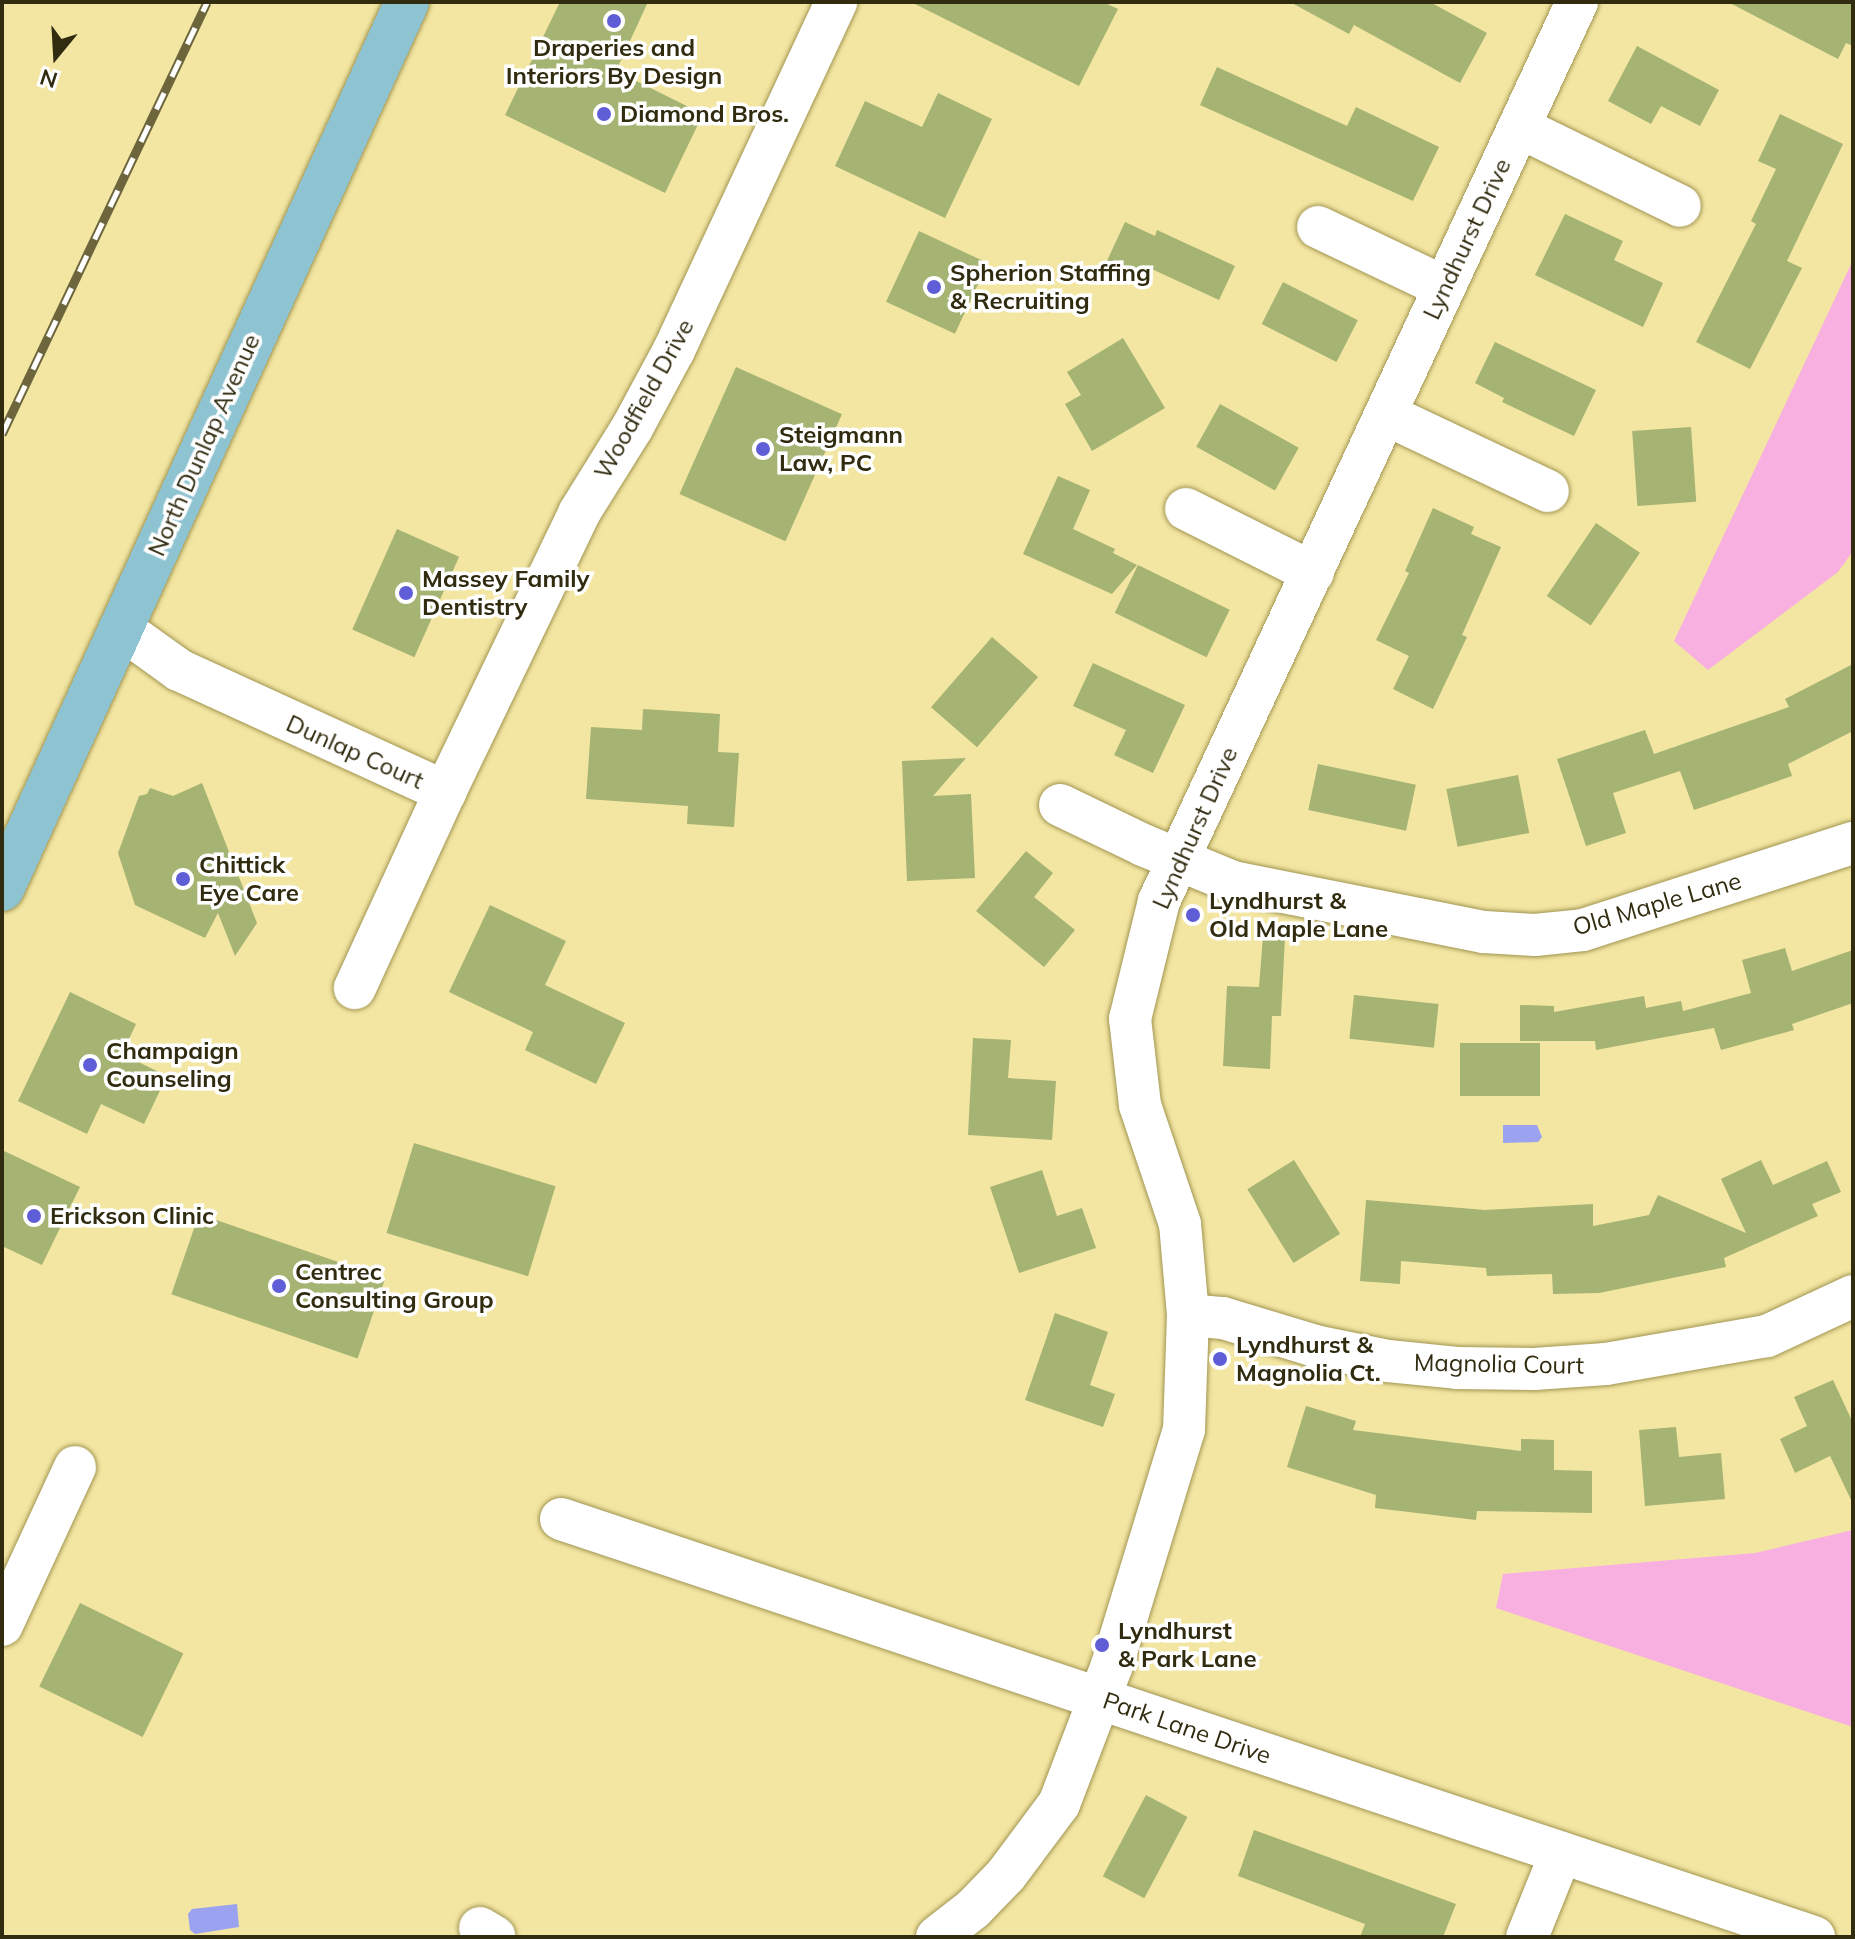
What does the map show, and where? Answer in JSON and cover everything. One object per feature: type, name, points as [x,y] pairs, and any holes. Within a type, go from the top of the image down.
[{"type":"main road","name":"North Dunlap Avenue","points":[[2,889],[407,2]]},
{"type":"street","name":"Woodfield Drive","points":[[445,792],[579,513],[632,428],[674,350],[836,2]]},
{"type":"street","name":"Lyndhurst Drive","points":[[937,1937],[1006,1875],[1059,1804],[1099,1699],[1184,1430],[1188,1315],[1180,1224],[1140,1105],[1130,1019],[1156,912],[1177,860],[1387,415],[1575,3]]},
{"type":"street","points":[[1519,127],[1680,206]]},
{"type":"street","points":[[1318,227],[1444,287]]},
{"type":"street","points":[[1387,415],[1548,491]]},
{"type":"street","points":[[1186,509],[1313,573]]},
{"type":"street","name":"Dunlap Court","points":[[122,629],[179,670],[445,792],[355,988]]},
{"type":"street","name":"Old Maple Lane","points":[[1060,805],[1177,860],[1233,882],[1484,932],[1535,935],[1583,930],[1635,915],[1853,843]]},
{"type":"street","name":"Magnolia Court","points":[[1188,1315],[1223,1318],[1315,1346],[1388,1361],[1457,1368],[1534,1369],[1606,1364],[1767,1336],[1853,1296]]},
{"type":"street","points":[[2,1625],[75,1467]]},
{"type":"street","name":"Park Lane Drive","points":[[561,1519],[1814,1937]]},
{"type":"street","points":[[1527,1937],[1561,1853]]},
{"type":"shaded area","points":[[1853,260],[1853,551],[1838,572],[1708,670],[1674,641]]},
{"type":"shaded area","points":[[1853,1530],[1853,1727],[1496,1608],[1503,1574],[1755,1553]]},
{"type":"water","points":[[1503,1125],[1537,1125],[1542,1137],[1538,1142],[1503,1143]]},
{"type":"water","points":[[237,1904],[239,1927],[195,1934],[190,1930],[188,1914],[192,1909]]},
{"type":"building","name":"Diamond Bros.","points":[[560,2],[648,2],[616,71],[703,114],[665,193],[505,115]]},
{"type":"building","points":[[911,2],[1103,2],[1118,9],[1079,86]]},
{"type":"building","points":[[1290,2],[1430,2],[1487,33],[1460,83],[1354,25],[1349,34]]},
{"type":"building","points":[[1728,2],[1853,2],[1853,46],[1846,43],[1838,59]]},
{"type":"building","points":[[1637,46],[1719,90],[1700,126],[1661,106],[1651,124],[1608,101]]},
{"type":"building","points":[[1217,67],[1347,126],[1356,107],[1439,147],[1413,201],[1200,105]]},
{"type":"building","points":[[938,93],[992,119],[945,218],[835,166],[865,101],[922,127]]},
{"type":"building","points":[[1780,114],[1843,144],[1787,261],[1802,268],[1750,369],[1696,342],[1756,224],[1751,221],[1776,169],[1758,161]]},
{"type":"building","points":[[1565,214],[1623,241],[1614,260],[1663,283],[1643,327],[1535,275]]},
{"type":"building","points":[[1125,222],[1155,236],[1157,230],[1235,266],[1219,300],[1143,265],[1138,277],[1106,263]]},
{"type":"building","name":"Spherion Staffing & Recruiting","points":[[919,231],[988,263],[955,334],[886,302]]},
{"type":"building","points":[[1283,282],[1358,320],[1337,362],[1262,324]]},
{"type":"building","points":[[1123,338],[1165,408],[1092,451],[1065,404],[1081,395],[1067,372]]},
{"type":"building","points":[[1495,342],[1596,390],[1574,436],[1502,402],[1504,398],[1475,383]]},
{"type":"building","points":[[736,367],[842,414],[785,541],[679,494]]},
{"type":"building","points":[[1220,404],[1299,448],[1275,490],[1196,447]]},
{"type":"building","points":[[1691,427],[1696,502],[1637,506],[1632,431]]},
{"type":"building","points":[[1058,476],[1090,490],[1073,529],[1115,549],[1113,553],[1137,565],[1112,594],[1023,554]]},
{"type":"building","points":[[1433,508],[1474,527],[1471,534],[1501,547],[1462,635],[1467,637],[1433,709],[1393,689],[1409,656],[1376,640],[1409,573],[1405,571]]},
{"type":"building","points":[[1596,523],[1640,553],[1591,626],[1547,596]]},
{"type":"building","name":"Massey Family Dentistry","points":[[397,529],[459,557],[414,657],[352,629]]},
{"type":"building","points":[[1138,565],[1230,610],[1206,657],[1115,613]]},
{"type":"building","points":[[992,637],[1038,677],[977,747],[931,707]]},
{"type":"building","points":[[1093,663],[1185,705],[1153,773],[1114,755],[1126,730],[1073,706]]},
{"type":"building","points":[[1853,664],[1853,731],[1788,764],[1792,776],[1694,810],[1680,771],[1613,793],[1626,833],[1586,846],[1557,759],[1645,730],[1654,754],[1789,707],[1785,699]]},
{"type":"building","points":[[643,709],[720,714],[718,752],[739,753],[734,827],[687,824],[688,806],[586,799],[591,727],[642,730]]},
{"type":"building","points":[[966,758],[933,796],[971,794],[975,878],[907,881],[902,761]]},
{"type":"building","points":[[1318,764],[1416,785],[1406,831],[1308,810]]},
{"type":"building","points":[[1518,775],[1529,833],[1458,847],[1446,789]]},
{"type":"building","name":"Chittick Eye Care","points":[[202,783],[257,923],[235,956],[218,913],[205,938],[135,905],[118,853],[139,796],[147,794],[150,788],[173,796]]},
{"type":"building","points":[[1026,851],[1053,873],[1034,897],[1075,930],[1044,967],[976,911]]},
{"type":"building","points":[[490,905],[566,941],[545,985],[625,1023],[596,1084],[525,1050],[533,1032],[449,992]]},
{"type":"building","points":[[1263,936],[1285,937],[1281,1016],[1272,1016],[1270,1069],[1223,1066],[1227,986],[1259,987]]},
{"type":"building","points":[[1785,948],[1792,971],[1853,950],[1853,1003],[1792,1024],[1794,1030],[1721,1050],[1714,1028],[1596,1050],[1595,1041],[1520,1041],[1520,1005],[1554,1006],[1554,1012],[1644,996],[1646,1008],[1681,1001],[1683,1011],[1751,993],[1742,960]]},
{"type":"building","name":"Champaign Counseling","points":[[70,992],[136,1024],[122,1054],[167,1076],[144,1124],[101,1104],[87,1134],[18,1101]]},
{"type":"building","points":[[1354,995],[1439,1004],[1434,1048],[1349,1039]]},
{"type":"building","points":[[973,1038],[1011,1040],[1008,1078],[1056,1081],[1052,1140],[968,1135]]},
{"type":"building","points":[[1460,1043],[1540,1043],[1540,1096],[1460,1096]]},
{"type":"building","points":[[414,1143],[556,1186],[528,1276],[387,1233]]},
{"type":"building","name":"Erickson Clinic","points":[[2,1150],[80,1187],[42,1265],[2,1246]]},
{"type":"building","points":[[1294,1160],[1340,1234],[1293,1263],[1247,1189]]},
{"type":"building","points":[[1761,1160],[1773,1185],[1827,1161],[1841,1192],[1812,1204],[1818,1216],[1724,1258],[1726,1267],[1599,1293],[1553,1294],[1552,1274],[1487,1276],[1486,1268],[1401,1261],[1400,1284],[1360,1281],[1366,1200],[1485,1210],[1593,1204],[1593,1226],[1649,1215],[1658,1195],[1746,1233],[1721,1179]]},
{"type":"building","points":[[1042,1170],[1057,1216],[1082,1208],[1096,1248],[1019,1273],[990,1187]]},
{"type":"building","name":"Centrec Consulting Group","points":[[199,1214],[385,1278],[358,1359],[171,1294]]},
{"type":"building","points":[[1055,1313],[1108,1332],[1090,1385],[1115,1394],[1103,1427],[1025,1400]]},
{"type":"building","points":[[1833,1380],[1853,1423],[1853,1504],[1830,1456],[1795,1473],[1780,1439],[1807,1426],[1794,1397]]},
{"type":"building","points":[[1306,1406],[1356,1421],[1353,1430],[1521,1451],[1521,1439],[1554,1440],[1554,1470],[1592,1471],[1592,1513],[1477,1511],[1476,1520],[1375,1508],[1376,1495],[1287,1467]]},
{"type":"building","points":[[1676,1427],[1679,1457],[1721,1453],[1725,1499],[1645,1506],[1639,1430]]},
{"type":"building","points":[[80,1603],[183,1653],[143,1737],[39,1687]]},
{"type":"building","points":[[1146,1795],[1187,1817],[1144,1898],[1103,1876]]},
{"type":"building","points":[[1254,1830],[1456,1904],[1443,1937],[1360,1937],[1365,1924],[1238,1876]]},
{"type":"railway","points":[[2,434],[207,2]]},
{"type":"place","name":"Draperies and Interiors By Design","points":[[614,21]]},
{"type":"place","name":"Diamond Bros.","points":[[604,114]]},
{"type":"place","name":"Spherion Staffing & Recruiting","points":[[934,287]]},
{"type":"place","name":"Steigmann Law, PC","points":[[763,449]]},
{"type":"place","name":"Massey Family Dentistry","points":[[406,593]]},
{"type":"place","name":"Chittick Eye Care","points":[[183,879]]},
{"type":"place","name":"Lyndhurst & Old Maple Lane","points":[[1193,915]]},
{"type":"place","name":"Champaign Counseling","points":[[90,1065]]},
{"type":"place","name":"Erickson Clinic","points":[[34,1216]]},
{"type":"place","name":"Centrec Consulting Group","points":[[279,1286]]},
{"type":"place","name":"Lyndhurst & Magnolia Ct.","points":[[1220,1359]]},
{"type":"place","name":"Lyndhurst & Park Lane","points":[[1102,1645]]}]
